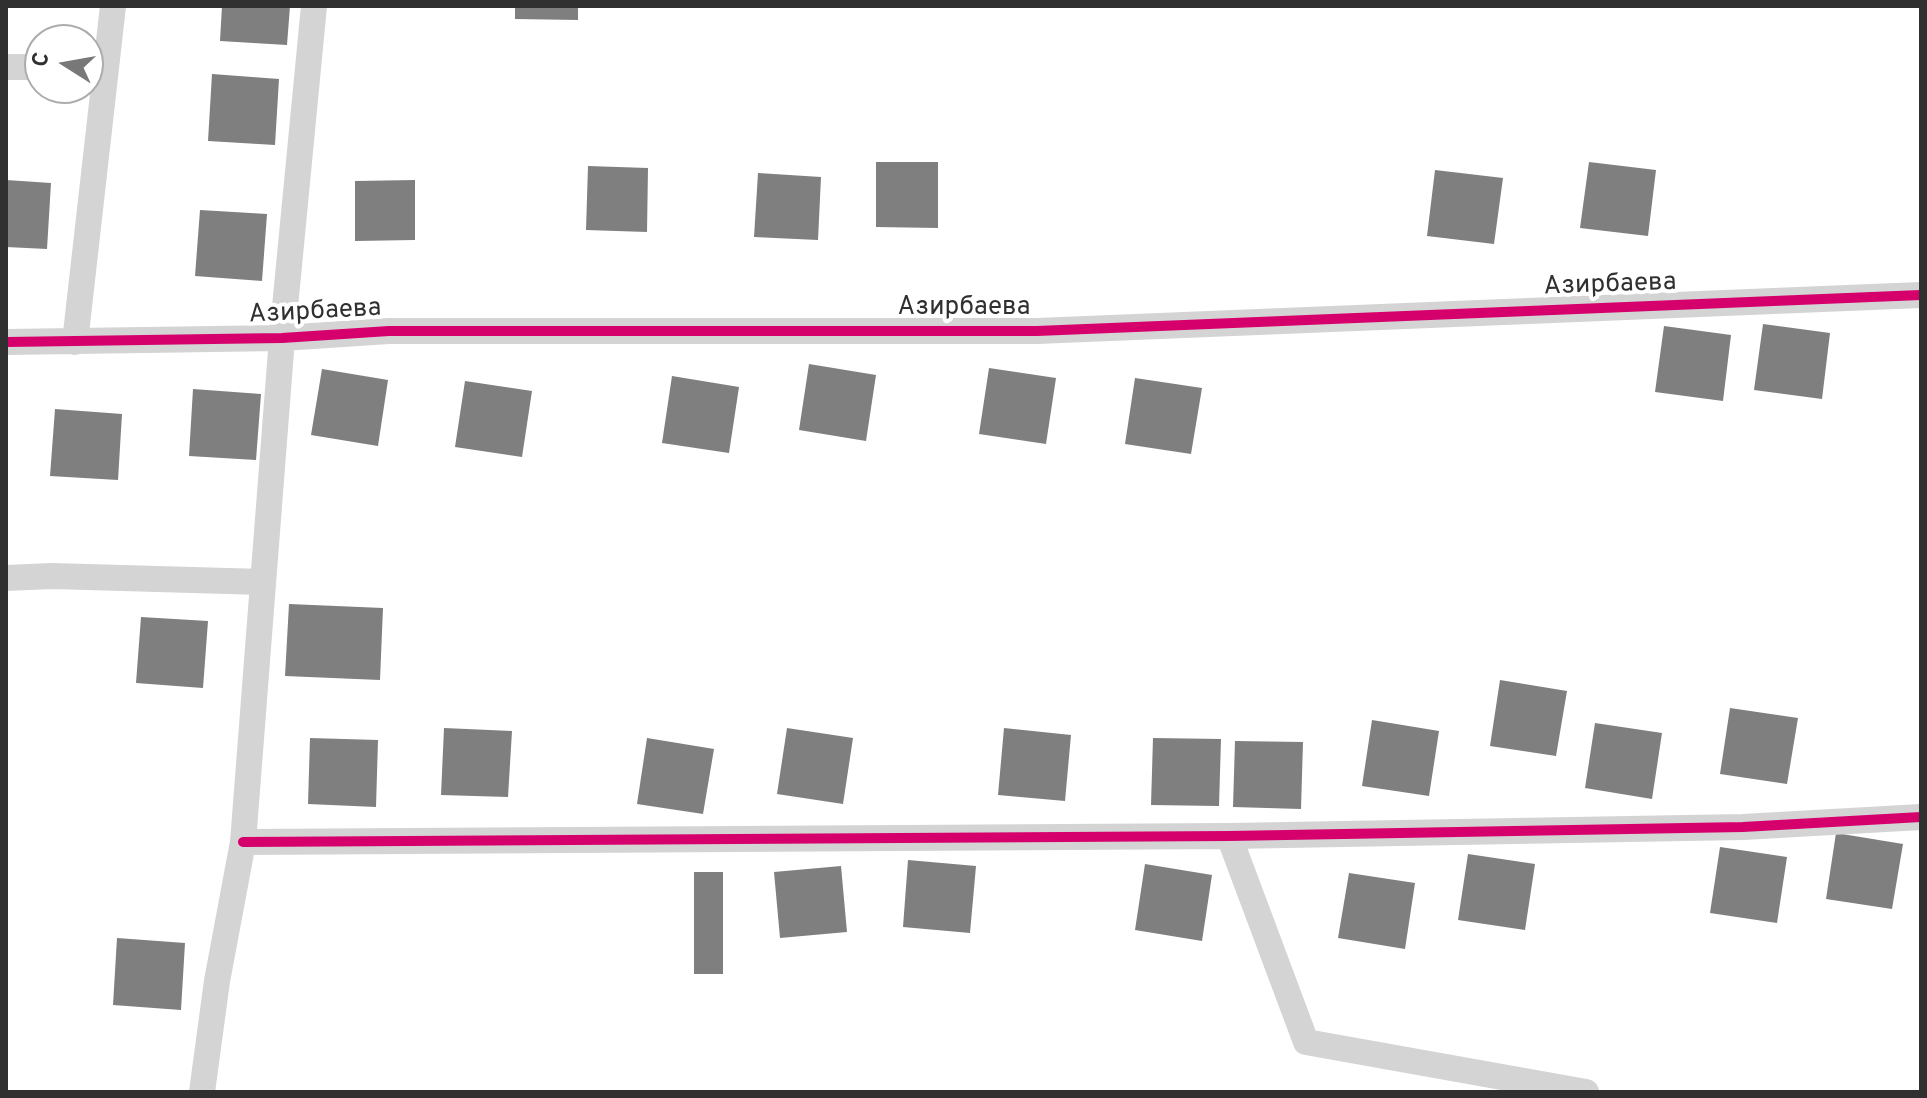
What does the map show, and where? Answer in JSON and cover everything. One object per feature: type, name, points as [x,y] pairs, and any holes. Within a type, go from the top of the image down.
[{"type":"street","points":[[104,39],[113,6]]},
{"type":"street","points":[[202,1092],[217,981],[243,842],[282,338],[314,6]]},
{"type":"street","points":[[75,342],[93,104]]},
{"type":"street","name":"Азирбаева","points":[[6,342],[282,338],[389,331],[1037,331],[1921,295]]},
{"type":"street","points":[[6,578],[52,576],[263,582]]},
{"type":"street","points":[[243,842],[1229,836],[1743,827],[1921,817]]},
{"type":"street","points":[[1229,836],[1306,1042],[1586,1092]]},
{"type":"building","points":[[222,6],[290,6],[287,45],[220,41]]},
{"type":"building","points":[[515,6],[578,6],[578,20],[515,19]]},
{"type":"building","points":[[212,74],[279,79],[275,145],[208,141]]},
{"type":"building","points":[[876,162],[938,162],[938,228],[876,227]]},
{"type":"building","points":[[1589,162],[1656,170],[1648,236],[1580,228]]},
{"type":"building","points":[[588,166],[648,168],[647,232],[586,230]]},
{"type":"building","points":[[1435,170],[1503,178],[1494,244],[1427,236]]},
{"type":"building","points":[[758,173],[821,177],[818,240],[754,237]]},
{"type":"building","points":[[6,180],[51,183],[47,249],[6,247]]},
{"type":"building","points":[[415,180],[415,240],[355,241],[355,181]]},
{"type":"building","points":[[200,210],[267,214],[262,281],[195,276]]},
{"type":"building","points":[[1763,324],[1830,333],[1822,399],[1754,390]]},
{"type":"building","points":[[1664,326],[1731,335],[1723,401],[1655,392]]},
{"type":"building","points":[[809,364],[876,375],[866,441],[799,430]]},
{"type":"building","points":[[989,368],[1056,378],[1046,444],[979,434]]},
{"type":"building","points":[[322,369],[388,380],[378,446],[311,435]]},
{"type":"building","points":[[672,376],[739,387],[729,453],[662,443]]},
{"type":"building","points":[[1135,378],[1202,388],[1191,454],[1125,444]]},
{"type":"building","points":[[465,381],[532,391],[522,457],[455,447]]},
{"type":"building","points":[[193,389],[261,394],[256,460],[189,456]]},
{"type":"building","points":[[55,409],[122,414],[118,480],[50,476]]},
{"type":"building","points":[[289,604],[383,608],[380,680],[285,676]]},
{"type":"building","points":[[141,617],[208,621],[203,688],[136,683]]},
{"type":"building","points":[[1500,680],[1567,691],[1556,756],[1490,746]]},
{"type":"building","points":[[1730,708],[1798,718],[1787,784],[1720,774]]},
{"type":"building","points":[[1372,720],[1439,731],[1429,796],[1362,786]]},
{"type":"building","points":[[1595,723],[1662,733],[1652,799],[1585,788]]},
{"type":"building","points":[[444,728],[512,731],[508,797],[441,795]]},
{"type":"building","points":[[787,728],[853,738],[843,804],[777,794]]},
{"type":"building","points":[[1004,728],[1071,735],[1065,801],[998,795]]},
{"type":"building","points":[[310,738],[378,740],[376,807],[308,804]]},
{"type":"building","points":[[647,738],[714,749],[703,814],[637,804]]},
{"type":"building","points":[[1153,738],[1221,739],[1219,806],[1151,805]]},
{"type":"building","points":[[1235,741],[1303,742],[1301,809],[1233,807]]},
{"type":"building","points":[[1836,833],[1903,844],[1892,909],[1826,899]]},
{"type":"building","points":[[1720,847],[1787,857],[1777,923],[1710,913]]},
{"type":"building","points":[[1468,854],[1535,864],[1525,930],[1458,920]]},
{"type":"building","points":[[908,860],[976,866],[970,933],[903,927]]},
{"type":"building","points":[[1145,864],[1212,875],[1202,941],[1135,930]]},
{"type":"building","points":[[841,866],[847,932],[780,938],[774,872]]},
{"type":"building","points":[[694,872],[723,872],[723,974],[694,974]]},
{"type":"building","points":[[1349,873],[1415,883],[1405,949],[1338,938]]},
{"type":"building","points":[[117,938],[185,943],[181,1010],[113,1005]]},
{"type":"cycle path","points":[[6,342],[282,338],[389,331],[1037,331],[1921,295]]},
{"type":"cycle path","points":[[243,842],[1229,836],[1743,827],[1921,817]]}]
